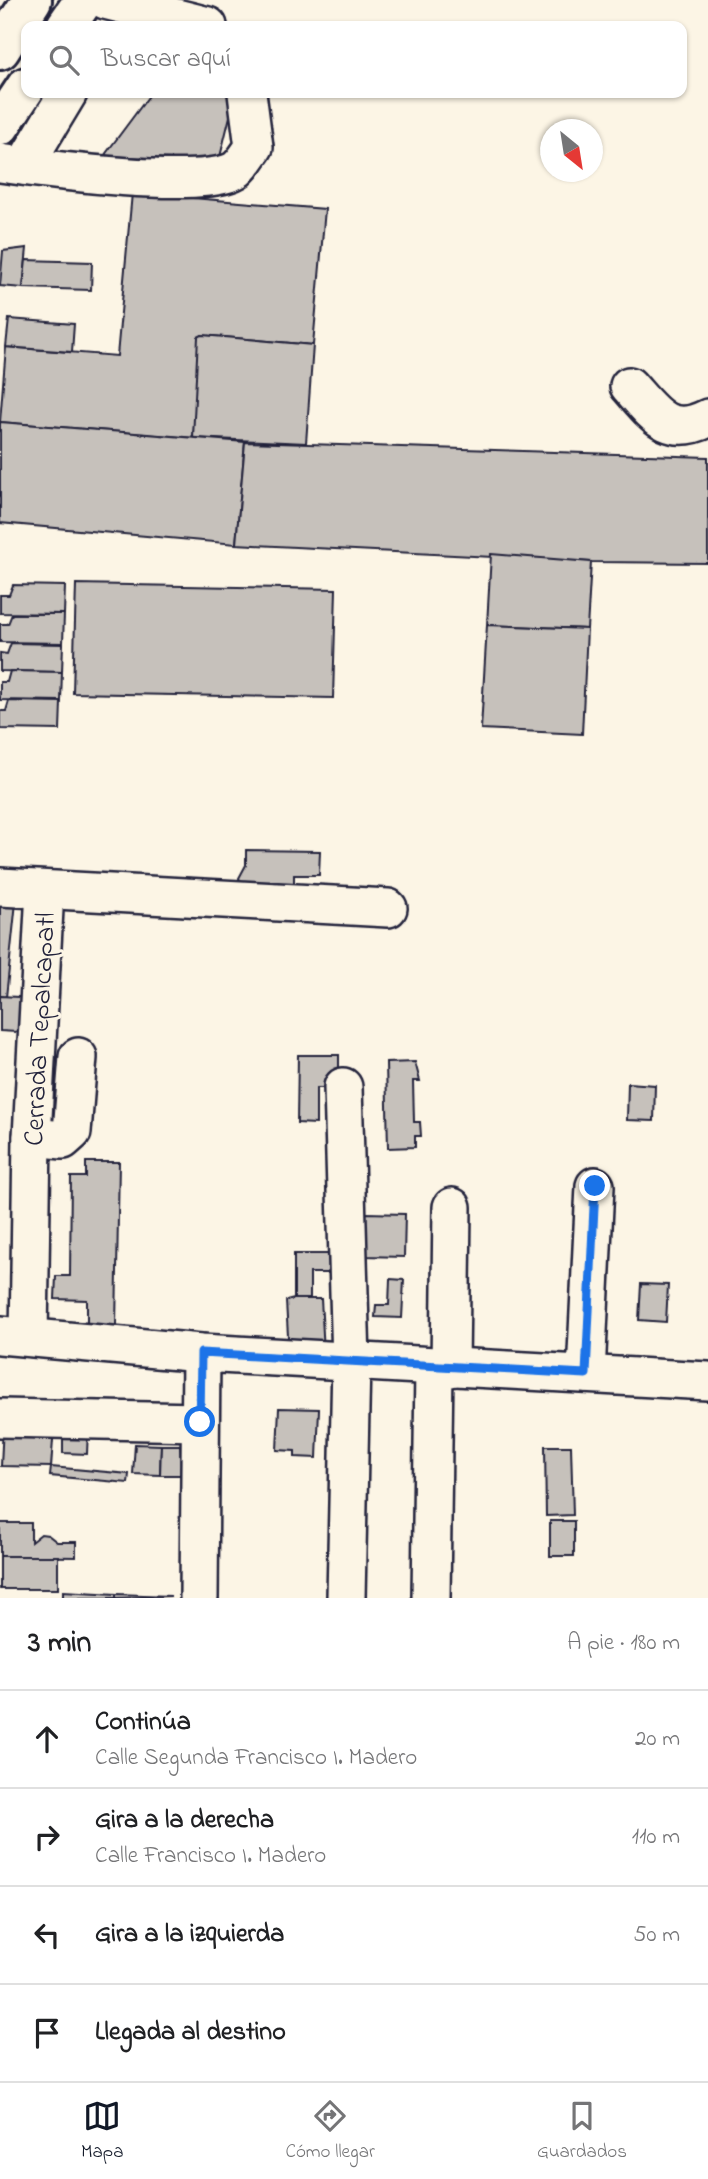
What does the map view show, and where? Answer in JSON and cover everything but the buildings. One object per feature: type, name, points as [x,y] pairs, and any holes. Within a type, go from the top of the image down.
[{"type":"main road","points":[[0,50],[19,6]]},
{"type":"main road","points":[[77,21],[104,8]]},
{"type":"main road","points":[[0,126],[21,94]]},
{"type":"street","points":[[104,8],[179,21]]},
{"type":"street","points":[[64,98],[12,165],[52,171],[208,179],[237,169],[254,147],[248,98]]},
{"type":"street","points":[[629,386],[660,421],[691,426],[708,418]]},
{"type":"street","points":[[0,887],[388,908]]},
{"type":"street","name":"Cerrada Tepalcapatl","points":[[14,1336],[15,1197],[32,1137],[45,890]]},
{"type":"street","points":[[32,1137],[64,1140],[72,1132],[78,1058]]},
{"type":"street","points":[[343,1087],[351,1362],[346,1598]]},
{"type":"street","points":[[586,1374],[595,1186]]},
{"type":"street","points":[[431,1598],[452,1207]]},
{"type":"street","points":[[14,1336],[201,1353],[708,1381]]},
{"type":"street","points":[[199,1598],[201,1353]]},
{"type":"street","points":[[0,1418],[200,1422]]},
{"type":"route","points":[[200,1422],[201,1353],[586,1374],[595,1186]]}]
